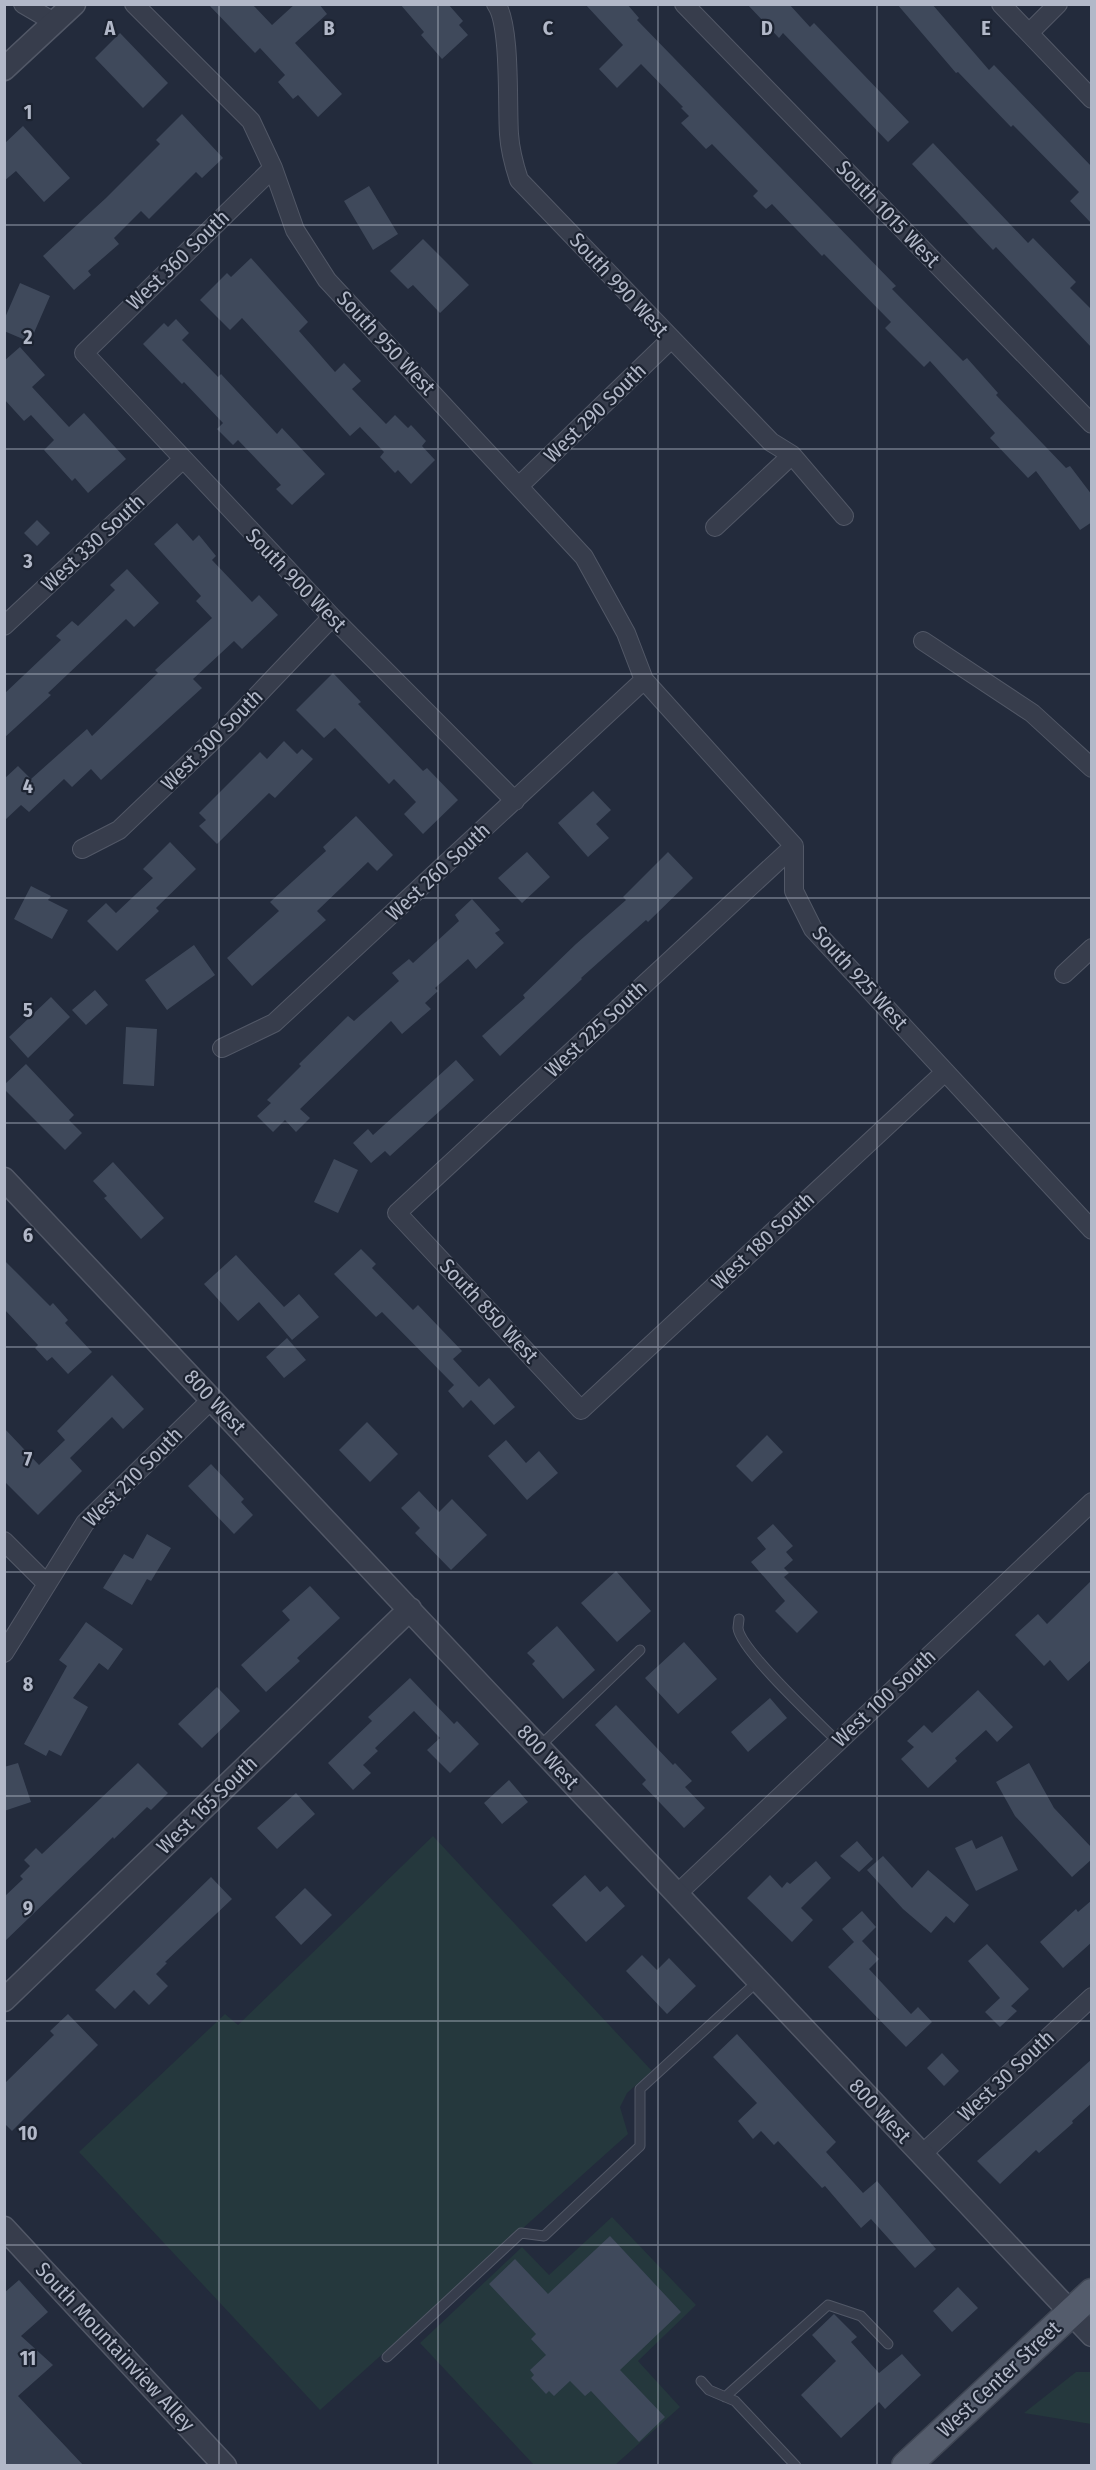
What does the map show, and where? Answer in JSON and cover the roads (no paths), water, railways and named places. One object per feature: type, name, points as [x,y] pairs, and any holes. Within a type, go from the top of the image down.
[{"type":"main road","name":"West Center Street","points":[[906,2466],[1092,2293]]},
{"type":"street","points":[[23,4],[54,22]]},
{"type":"street","points":[[4,69],[74,4]]},
{"type":"street","name":"South 950 West","points":[[134,4],[251,122],[273,168],[295,230],[327,280],[584,556],[626,633],[644,680]]},
{"type":"street","name":"South 990 West","points":[[496,4],[503,28],[509,135],[512,157],[519,180],[670,340],[771,442],[792,455],[844,516]]},
{"type":"street","name":"South 1015 West","points":[[684,4],[1092,424]]},
{"type":"street","points":[[1001,4],[1092,99]]},
{"type":"street","points":[[1029,33],[1058,4]]},
{"type":"street","name":"West 360 South","points":[[84,353],[273,168]]},
{"type":"street","name":"West 290 South","points":[[520,485],[670,340]]},
{"type":"street","name":"South 900 West","points":[[84,353],[182,460],[332,617],[515,801]]},
{"type":"street","points":[[715,527],[792,455]]},
{"type":"street","name":"West 330 South","points":[[4,626],[182,460]]},
{"type":"street","name":"West 300 South","points":[[82,849],[119,830],[229,725],[332,617]]},
{"type":"street","points":[[923,641],[1032,713],[1092,768]]},
{"type":"street","points":[[644,680],[794,846]]},
{"type":"street","name":"West 260 South","points":[[222,1048],[274,1023],[644,680]]},
{"type":"street","name":"South 925 West","points":[[794,846],[794,891],[813,929],[1092,1230]]},
{"type":"street","name":"West 225 South","points":[[397,1213],[794,846]]},
{"type":"street","points":[[1064,974],[1092,948]]},
{"type":"street","name":"West 180 South","points":[[581,1410],[945,1072]]},
{"type":"street","name":"800 West","points":[[4,1179],[1092,2335]]},
{"type":"street","name":"South 850 West","points":[[397,1213],[581,1410]]},
{"type":"street","name":"West 210 South","points":[[4,1653],[85,1523],[212,1399]]},
{"type":"street","name":"West 100 South","points":[[677,1894],[1092,1502]]},
{"type":"street","points":[[4,1541],[46,1583]]},
{"type":"street","name":"West 165 South","points":[[4,2000],[410,1609]]},
{"type":"street","name":"West 30 South","points":[[921,2155],[1092,1997]]},
{"type":"street","name":"South Mountainview Alley","points":[[4,2228],[225,2466]]},
{"type":"lane","points":[[739,1619],[740,1634],[753,1652],[838,1742]]},
{"type":"lane","points":[[539,1747],[640,1650]]},
{"type":"lane","points":[[387,2357],[521,2232],[544,2236],[640,2146],[640,2089],[758,1981]]},
{"type":"lane","points":[[725,2397],[828,2305],[861,2316],[888,2344]]},
{"type":"lane","points":[[701,2381],[709,2390],[735,2401],[796,2466]]}]
